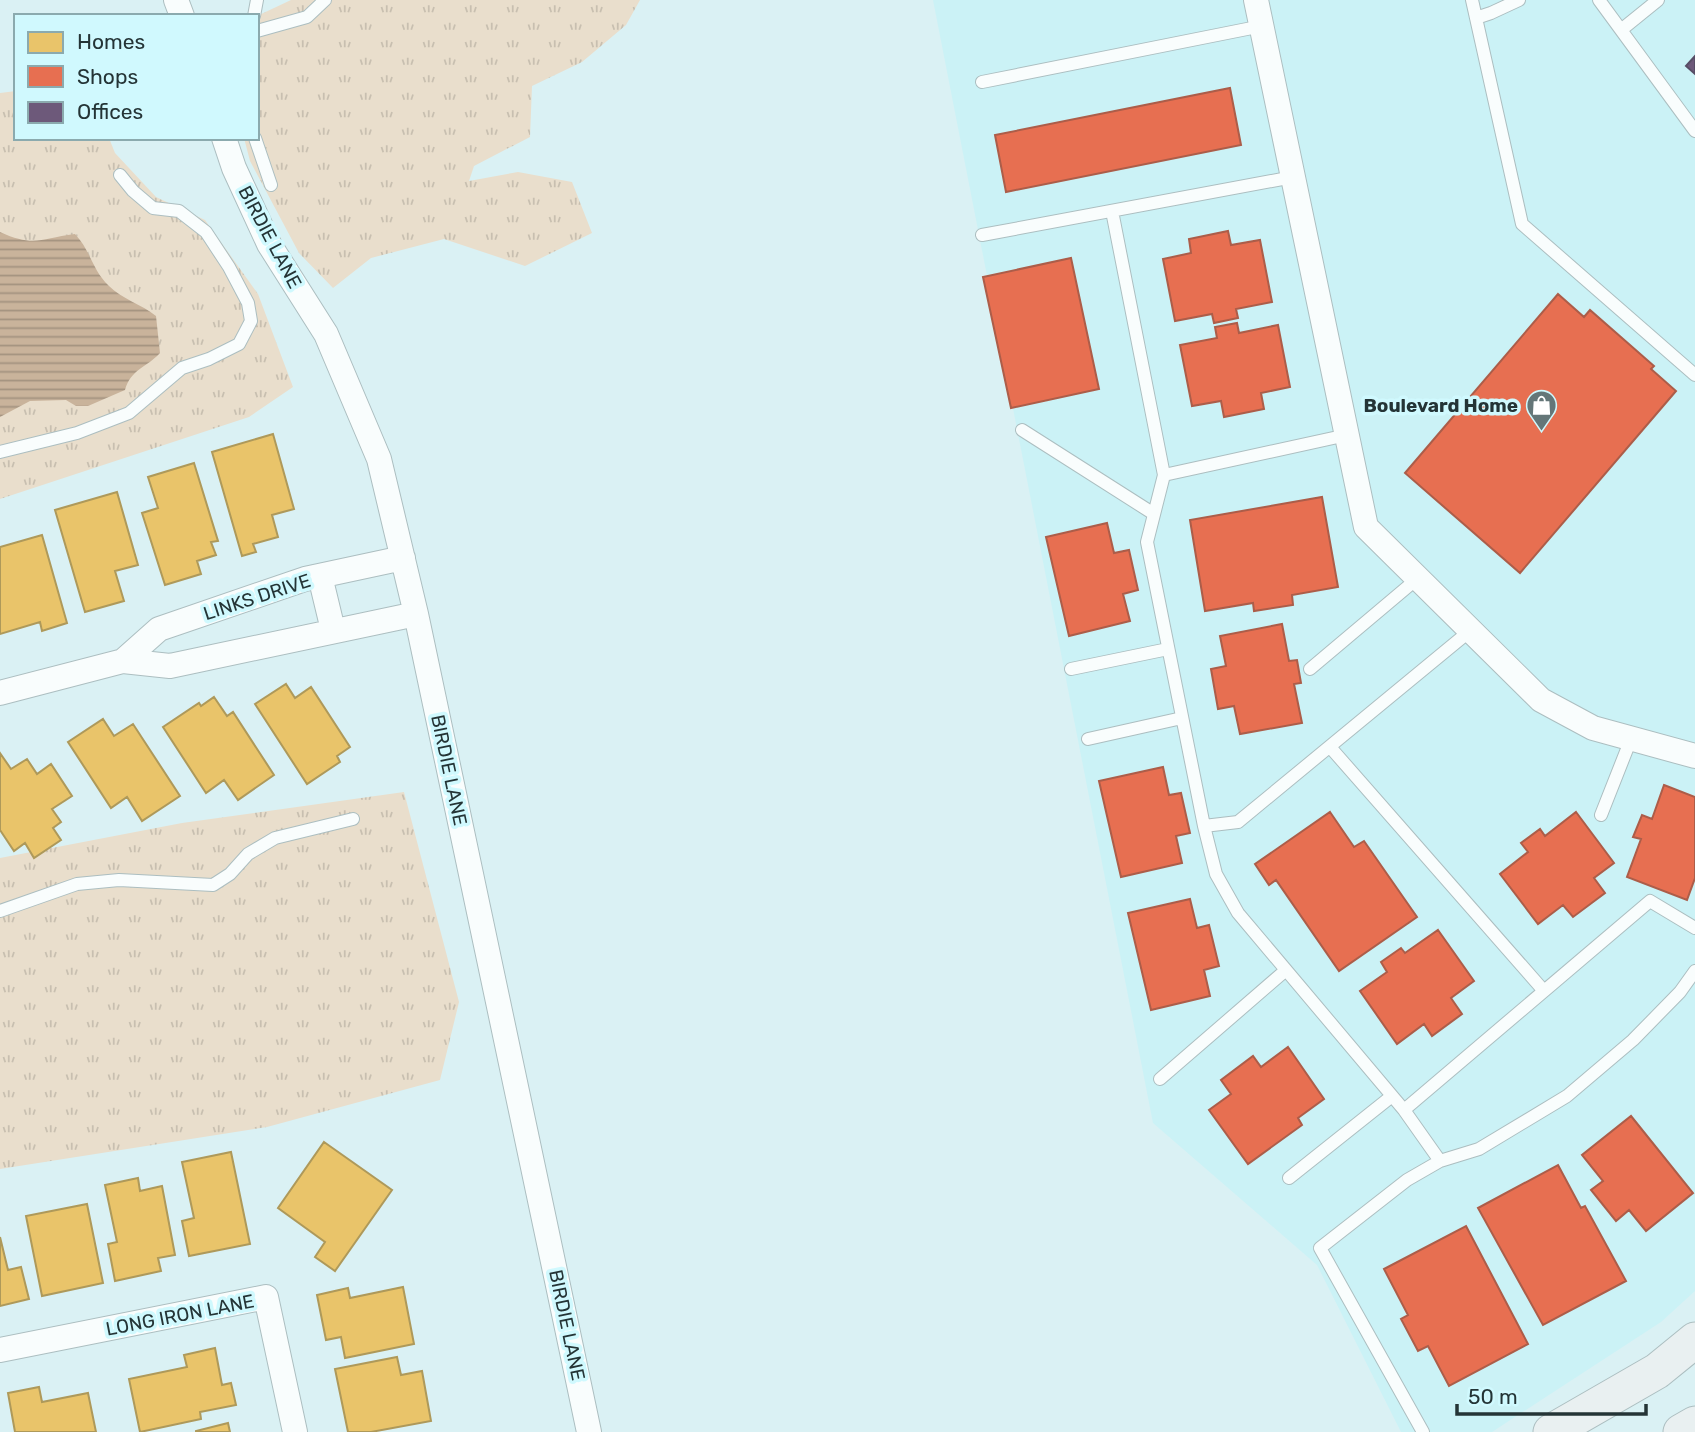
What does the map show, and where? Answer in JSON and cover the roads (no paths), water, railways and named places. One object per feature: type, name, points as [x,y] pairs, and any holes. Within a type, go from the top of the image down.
[{"type":"main road","points":[[1551,1432],[1657,1371],[1695,1340]]},
{"type":"main road","points":[[1681,1432],[1695,1424]]},
{"type":"street","points":[[1256,0],[1366,527],[1541,700],[1593,728],[1695,756]]},
{"type":"street","name":"BIRDIE LANE","points":[[225,140],[234,168],[269,244],[326,334],[379,459],[416,614],[589,1432]]},
{"type":"street","name":"LINKS DRIVE","points":[[123,661],[159,629],[305,579],[403,558]]},
{"type":"street","points":[[320,576],[333,630]]},
{"type":"street","name":"LINKS DRIVE","points":[[0,693],[123,661],[170,666],[416,614]]},
{"type":"street","name":"LONG IRON LANE","points":[[0,1350],[266,1297],[295,1432]]},
{"type":"lane","points":[[259,30],[307,17],[325,0]]},
{"type":"lane","points":[[1472,0],[1522,225],[1695,375]]},
{"type":"lane","points":[[1476,18],[1518,0]]},
{"type":"lane","points":[[1598,0],[1695,131]]},
{"type":"lane","points":[[1621,30],[1658,0]]},
{"type":"lane","points":[[982,82],[1262,26]]},
{"type":"lane","points":[[256,140],[271,186]]},
{"type":"lane","points":[[0,452],[77,433],[129,413],[182,369],[239,344],[251,321],[248,303],[206,232],[179,211],[153,208],[133,191],[120,175]]},
{"type":"lane","points":[[982,236],[1293,177]]},
{"type":"lane","points":[[1112,211],[1164,475],[1147,542],[1203,826],[1216,874],[1238,913],[1404,1110],[1440,1161]]},
{"type":"lane","points":[[1023,430],[1154,514]]},
{"type":"lane","points":[[1164,475],[1347,435]]},
{"type":"lane","points":[[1310,669],[1418,578]]},
{"type":"lane","points":[[1203,826],[1238,822],[1471,631]]},
{"type":"lane","points":[[1071,669],[1168,649]]},
{"type":"lane","points":[[1088,739],[1182,718]]},
{"type":"lane","points":[[1601,815],[1631,738]]},
{"type":"lane","points":[[1330,747],[1544,991]]},
{"type":"lane","points":[[0,911],[77,884],[119,880],[213,885],[230,874],[248,854],[275,838],[354,820]]},
{"type":"lane","points":[[1404,1110],[1650,901],[1695,928]]},
{"type":"lane","points":[[1160,1079],[1286,970]]},
{"type":"lane","points":[[1423,1432],[1320,1248],[1407,1180],[1440,1161],[1479,1149],[1567,1096],[1633,1040],[1680,992],[1695,971]]},
{"type":"lane","points":[[1289,1178],[1392,1096]]},
{"type":"place","name":"Boulevard Home","points":[[1541,432]]}]
